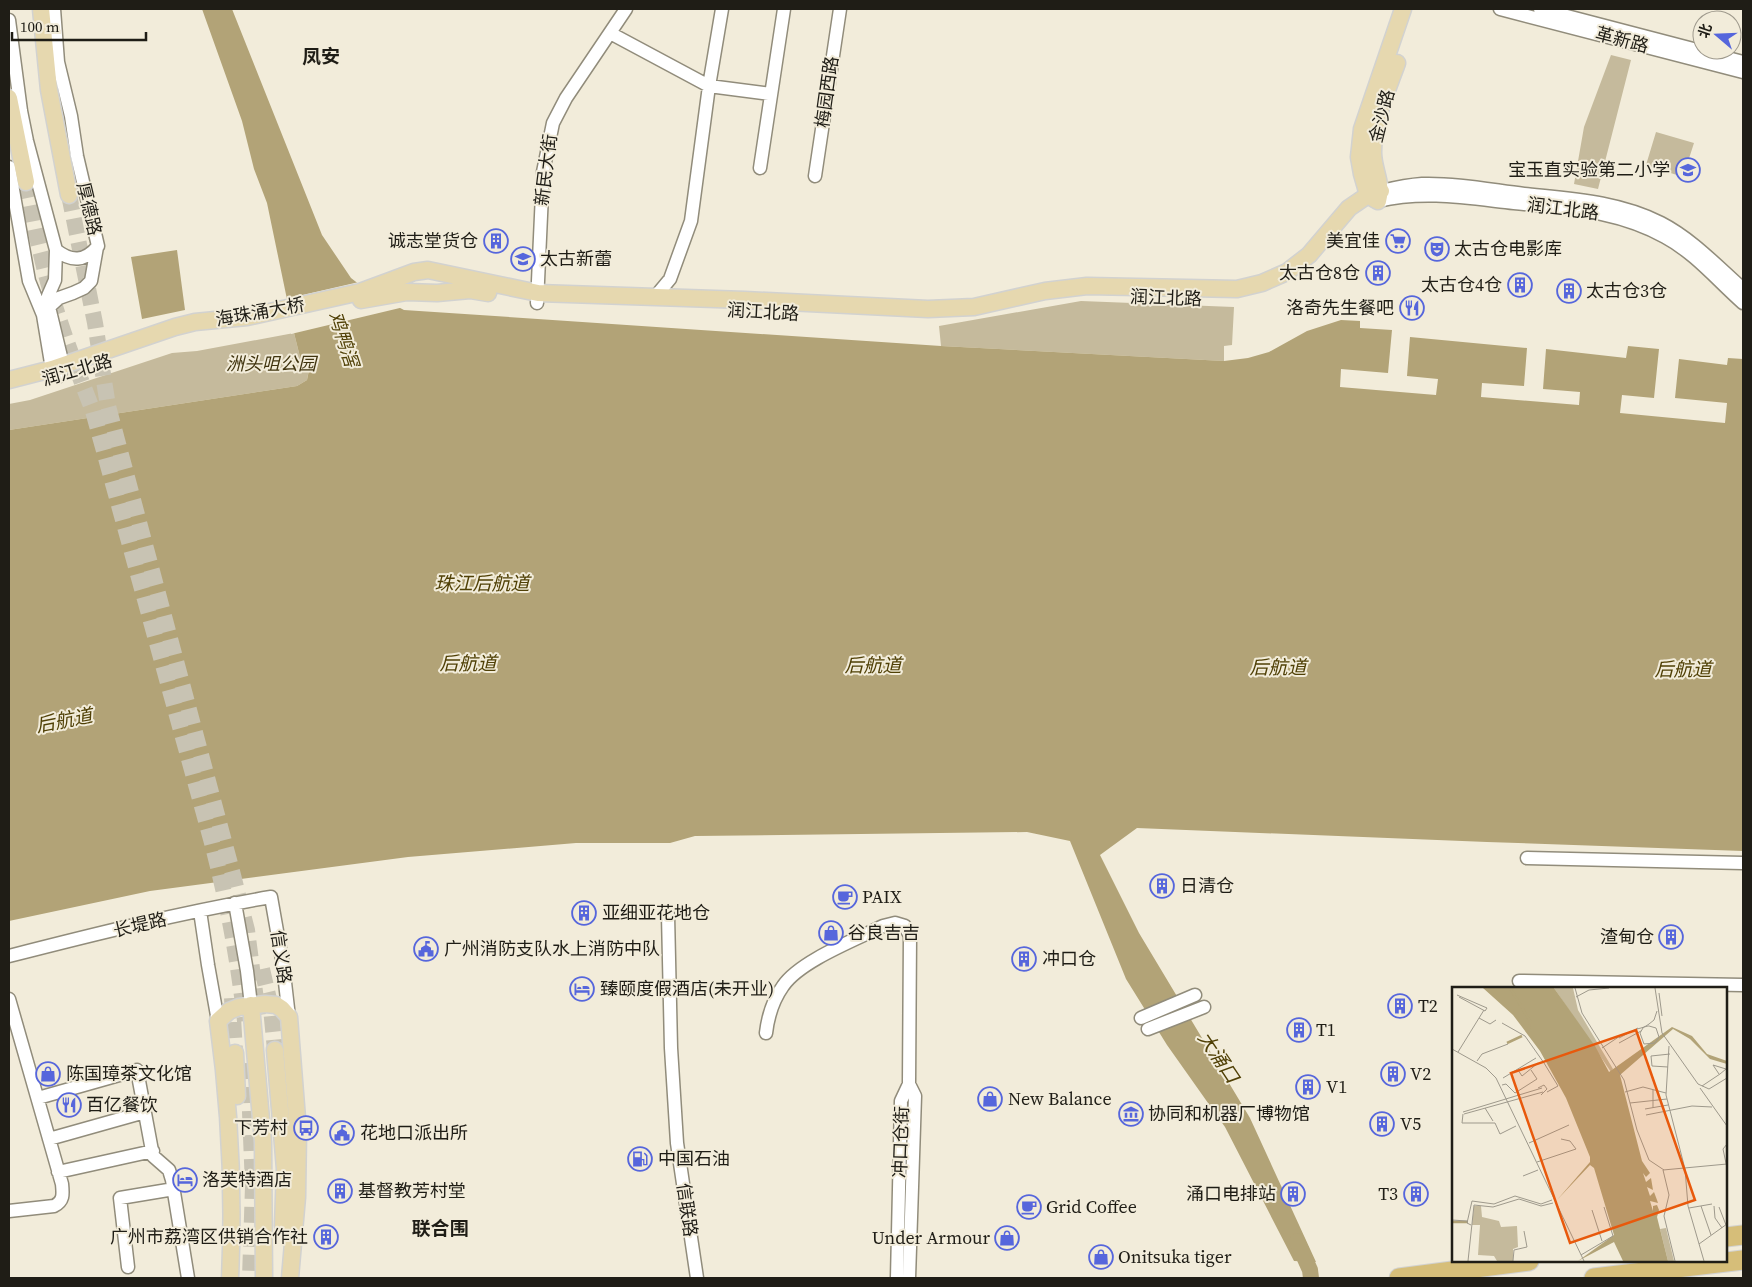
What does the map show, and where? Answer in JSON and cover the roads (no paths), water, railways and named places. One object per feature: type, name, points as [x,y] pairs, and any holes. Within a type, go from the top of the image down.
[{"type":"highway","points":[[1727,1237],[1743,1235]]},
{"type":"highway","points":[[1727,1262],[1743,1260]]},
{"type":"highway","points":[[1399,1278],[1521,1262]]},
{"type":"highway","points":[[1594,1278],[1726,1262]]},
{"type":"main road","points":[[41,9],[49,90],[69,195]]},
{"type":"main road","name":"金沙路","points":[[1375,196],[1362,174],[1359,157],[1362,130],[1402,9]]},
{"type":"main road","name":"金沙路","points":[[1375,196],[1373,153],[1378,118],[1414,9]]},
{"type":"main road","points":[[9,98],[26,182]]},
{"type":"main road","name":"润江北路","points":[[531,297],[934,320],[975,316],[1064,298],[1084,296],[1221,300],[1247,298],[1284,286],[1306,271],[1375,196]]},
{"type":"main road","name":"润江北路","points":[[531,297],[655,297],[928,309],[974,307],[1045,291],[1087,286],[1237,289],[1274,279],[1300,263],[1349,208],[1375,196]]},
{"type":"main road","name":"海珠涌大桥","points":[[143,343],[181,325],[247,317],[360,292],[414,272],[428,270],[531,297]]},
{"type":"main road","name":"海珠涌大桥","points":[[143,343],[181,335],[254,325],[397,293],[437,293],[470,290],[531,297]]},
{"type":"main road","name":"润江北路","points":[[9,380],[120,358],[143,343]]},
{"type":"main road","name":"润江北路","points":[[9,390],[58,370]]},
{"type":"main road","points":[[230,1278],[232,1167],[218,1021],[229,1011],[251,1005],[265,1004],[276,1005],[289,1017],[298,1131],[297,1197],[290,1278]]},
{"type":"main road","points":[[251,1005],[263,1142],[264,1278]]},
{"type":"main road","points":[[275,1050],[282,1122],[285,1206],[280,1278]]},
{"type":"main road","points":[[235,1053],[241,1214],[237,1278]]},
{"type":"street","name":"厚德路","points":[[54,9],[58,62],[98,246],[90,255],[78,259],[64,257],[56,250]]},
{"type":"street","name":"新民大街","points":[[531,297],[543,172],[553,123],[566,98],[626,9]]},
{"type":"street","points":[[655,297],[670,279],[691,222],[709,86],[722,9]]},
{"type":"street","points":[[760,168],[784,9]]},
{"type":"street","name":"梅园西路","points":[[815,176],[840,9]]},
{"type":"street","name":"革新路","points":[[1500,9],[1743,72]]},
{"type":"street","name":"革新路","points":[[1540,9],[1743,62]]},
{"type":"street","points":[[9,20],[21,111],[56,250],[55,280],[43,315]]},
{"type":"street","points":[[610,33],[709,86],[771,94]]},
{"type":"street","points":[[9,167],[29,281],[43,315],[58,370]]},
{"type":"street","name":"润江北路","points":[[1375,196],[1410,185],[1435,184],[1583,199],[1620,207],[1647,216],[1678,233],[1743,289]]},
{"type":"street","name":"润江北路","points":[[1375,196],[1441,194],[1613,215],[1659,233],[1681,247],[1743,304]]},
{"type":"street","points":[[58,370],[49,307],[59,298],[84,288],[91,281],[98,246]]},
{"type":"street","points":[[1527,858],[1743,863]]},
{"type":"street","name":"长堤路","points":[[9,956],[235,903],[271,897]]},
{"type":"street","name":"信义路","points":[[271,897],[283,965],[289,1017]]},
{"type":"street","points":[[235,903],[251,1005]]},
{"type":"street","points":[[200,911],[218,1021]]},
{"type":"street","name":"信联路","points":[[668,915],[671,1048],[677,1143],[696,1278]]},
{"type":"street","points":[[766,1033],[769,1012],[784,985],[809,963],[883,926],[895,923],[905,926],[910,936],[909,1084]]},
{"type":"street","points":[[1519,981],[1743,984]]},
{"type":"street","points":[[1141,1018],[1195,995]]},
{"type":"street","points":[[9,999],[38,1098],[63,1198],[60,1203],[54,1206],[9,1211]]},
{"type":"street","points":[[1148,1029],[1204,1008]]},
{"type":"street","points":[[38,1098],[137,1070],[154,1156],[169,1170],[174,1189],[188,1278]]},
{"type":"street","name":"冲口仓街","points":[[897,1278],[902,1101],[909,1084]]},
{"type":"street","name":"冲口仓街","points":[[909,1084],[915,1096],[909,1278]]},
{"type":"street","points":[[49,1139],[145,1112]]},
{"type":"street","points":[[58,1172],[153,1152]]},
{"type":"street","points":[[128,1267],[120,1198],[174,1189]]},
{"type":"water","name":"珠江后航道","points":[[202,9],[232,9],[322,235],[351,278],[369,292],[404,310],[941,346],[1224,361],[1248,358],[1269,352],[1307,331],[1341,320],[1360,321],[1360,328],[1392,330],[1388,373],[1341,369],[1340,387],[1436,395],[1438,379],[1407,376],[1410,337],[1527,348],[1524,386],[1482,383],[1481,397],[1579,405],[1580,392],[1543,389],[1546,349],[1626,358],[1628,346],[1659,349],[1654,398],[1622,395],[1620,413],[1725,423],[1727,403],[1675,398],[1679,359],[1727,365],[1728,358],[1743,359],[1743,851],[1137,828],[1100,855],[1139,933],[1250,1118],[1316,1262],[1294,1261],[1225,1127],[1167,1045],[1126,979],[1070,841],[1027,832],[695,836],[670,843],[576,843],[408,857],[150,891],[9,921],[9,430],[297,386],[307,380],[309,370],[303,369],[267,203],[254,169],[242,121]]},
{"type":"water","points":[[177,250],[185,310],[142,319],[131,257]]},
{"type":"waterway","name":"大涌口","points":[[1297,1241],[1310,1270],[1311,1278]]},
{"type":"tunnel","points":[[26,182],[51,294],[93,411],[211,839],[231,929],[245,1021]]},
{"type":"tunnel","points":[[69,195],[95,323],[108,406],[247,930],[258,1015]]},
{"type":"tunnel","points":[[262,969],[271,1008],[275,1050]]},
{"type":"tunnel","points":[[232,998],[235,1053]]},
{"type":"tunnel","points":[[248,1063],[253,1186],[250,1278]]},
{"type":"place","name":"宝玉直实验第二小学","points":[[1688,170]]},
{"type":"place","name":"诚志堂货仓","points":[[496,241]]},
{"type":"place","name":"美宜佳","points":[[1398,241]]},
{"type":"place","name":"太古仓电影库","points":[[1437,249]]},
{"type":"place","name":"太古新蕾","points":[[523,259]]},
{"type":"place","name":"太古仓8仓","points":[[1378,273]]},
{"type":"place","name":"太古仓4仓","points":[[1520,285]]},
{"type":"place","name":"太古仓3仓","points":[[1569,291]]},
{"type":"place","name":"洛奇先生餐吧","points":[[1412,308]]},
{"type":"place","name":"日清仓","points":[[1162,886]]},
{"type":"place","name":"PAIX","points":[[845,897]]},
{"type":"place","name":"亚细亚花地仓","points":[[584,913]]},
{"type":"place","name":"谷良吉吉","points":[[831,933]]},
{"type":"place","name":"渣甸仓","points":[[1671,937]]},
{"type":"place","name":"广州消防支队水上消防中队","points":[[426,949]]},
{"type":"place","name":"冲口仓","points":[[1024,959]]},
{"type":"place","name":"臻颐度假酒店(未开业)","points":[[582,989]]},
{"type":"place","name":"T2","points":[[1400,1006]]},
{"type":"place","name":"T1","points":[[1299,1030]]},
{"type":"place","name":"陈国璋茶文化馆","points":[[48,1074]]},
{"type":"place","name":"V2","points":[[1393,1074]]},
{"type":"place","name":"V1","points":[[1308,1087]]},
{"type":"place","name":"New Balance","points":[[990,1099]]},
{"type":"place","name":"百亿餐饮","points":[[69,1105]]},
{"type":"place","name":"协同和机器厂博物馆","points":[[1131,1114]]},
{"type":"place","name":"V5","points":[[1382,1124]]},
{"type":"place","name":"下芳村","points":[[306,1128]]},
{"type":"place","name":"花地口派出所","points":[[342,1133]]},
{"type":"place","name":"中国石油","points":[[640,1159]]},
{"type":"place","name":"洛芙特酒店","points":[[185,1180]]},
{"type":"place","name":"基督教芳村堂","points":[[340,1191]]},
{"type":"place","name":"涌口电排站","points":[[1293,1194]]},
{"type":"place","name":"T3","points":[[1416,1194]]},
{"type":"place","name":"Grid Coffee","points":[[1029,1207]]},
{"type":"place","name":"广州市荔湾区供销合作社","points":[[326,1237]]},
{"type":"place","name":"Under Armour","points":[[1007,1238]]},
{"type":"place","name":"Onitsuka tiger","points":[[1101,1257]]},
{"type":"district","name":"凤安","points":[[321,56]]},
{"type":"district","name":"联合围","points":[[440,1228]]},
{"type":"water label","name":"鸡鸭滘","points":[[344,339]]},
{"type":"water label","name":"后航道","points":[[468,663]]},
{"type":"water label","name":"后航道","points":[[873,665]]},
{"type":"water label","name":"后航道","points":[[1278,667]]},
{"type":"water label","name":"后航道","points":[[1683,669]]},
{"type":"water label","name":"后航道","points":[[64,720]]},
{"type":"park label","name":"洲头咀公园","points":[[271,364]]}]
